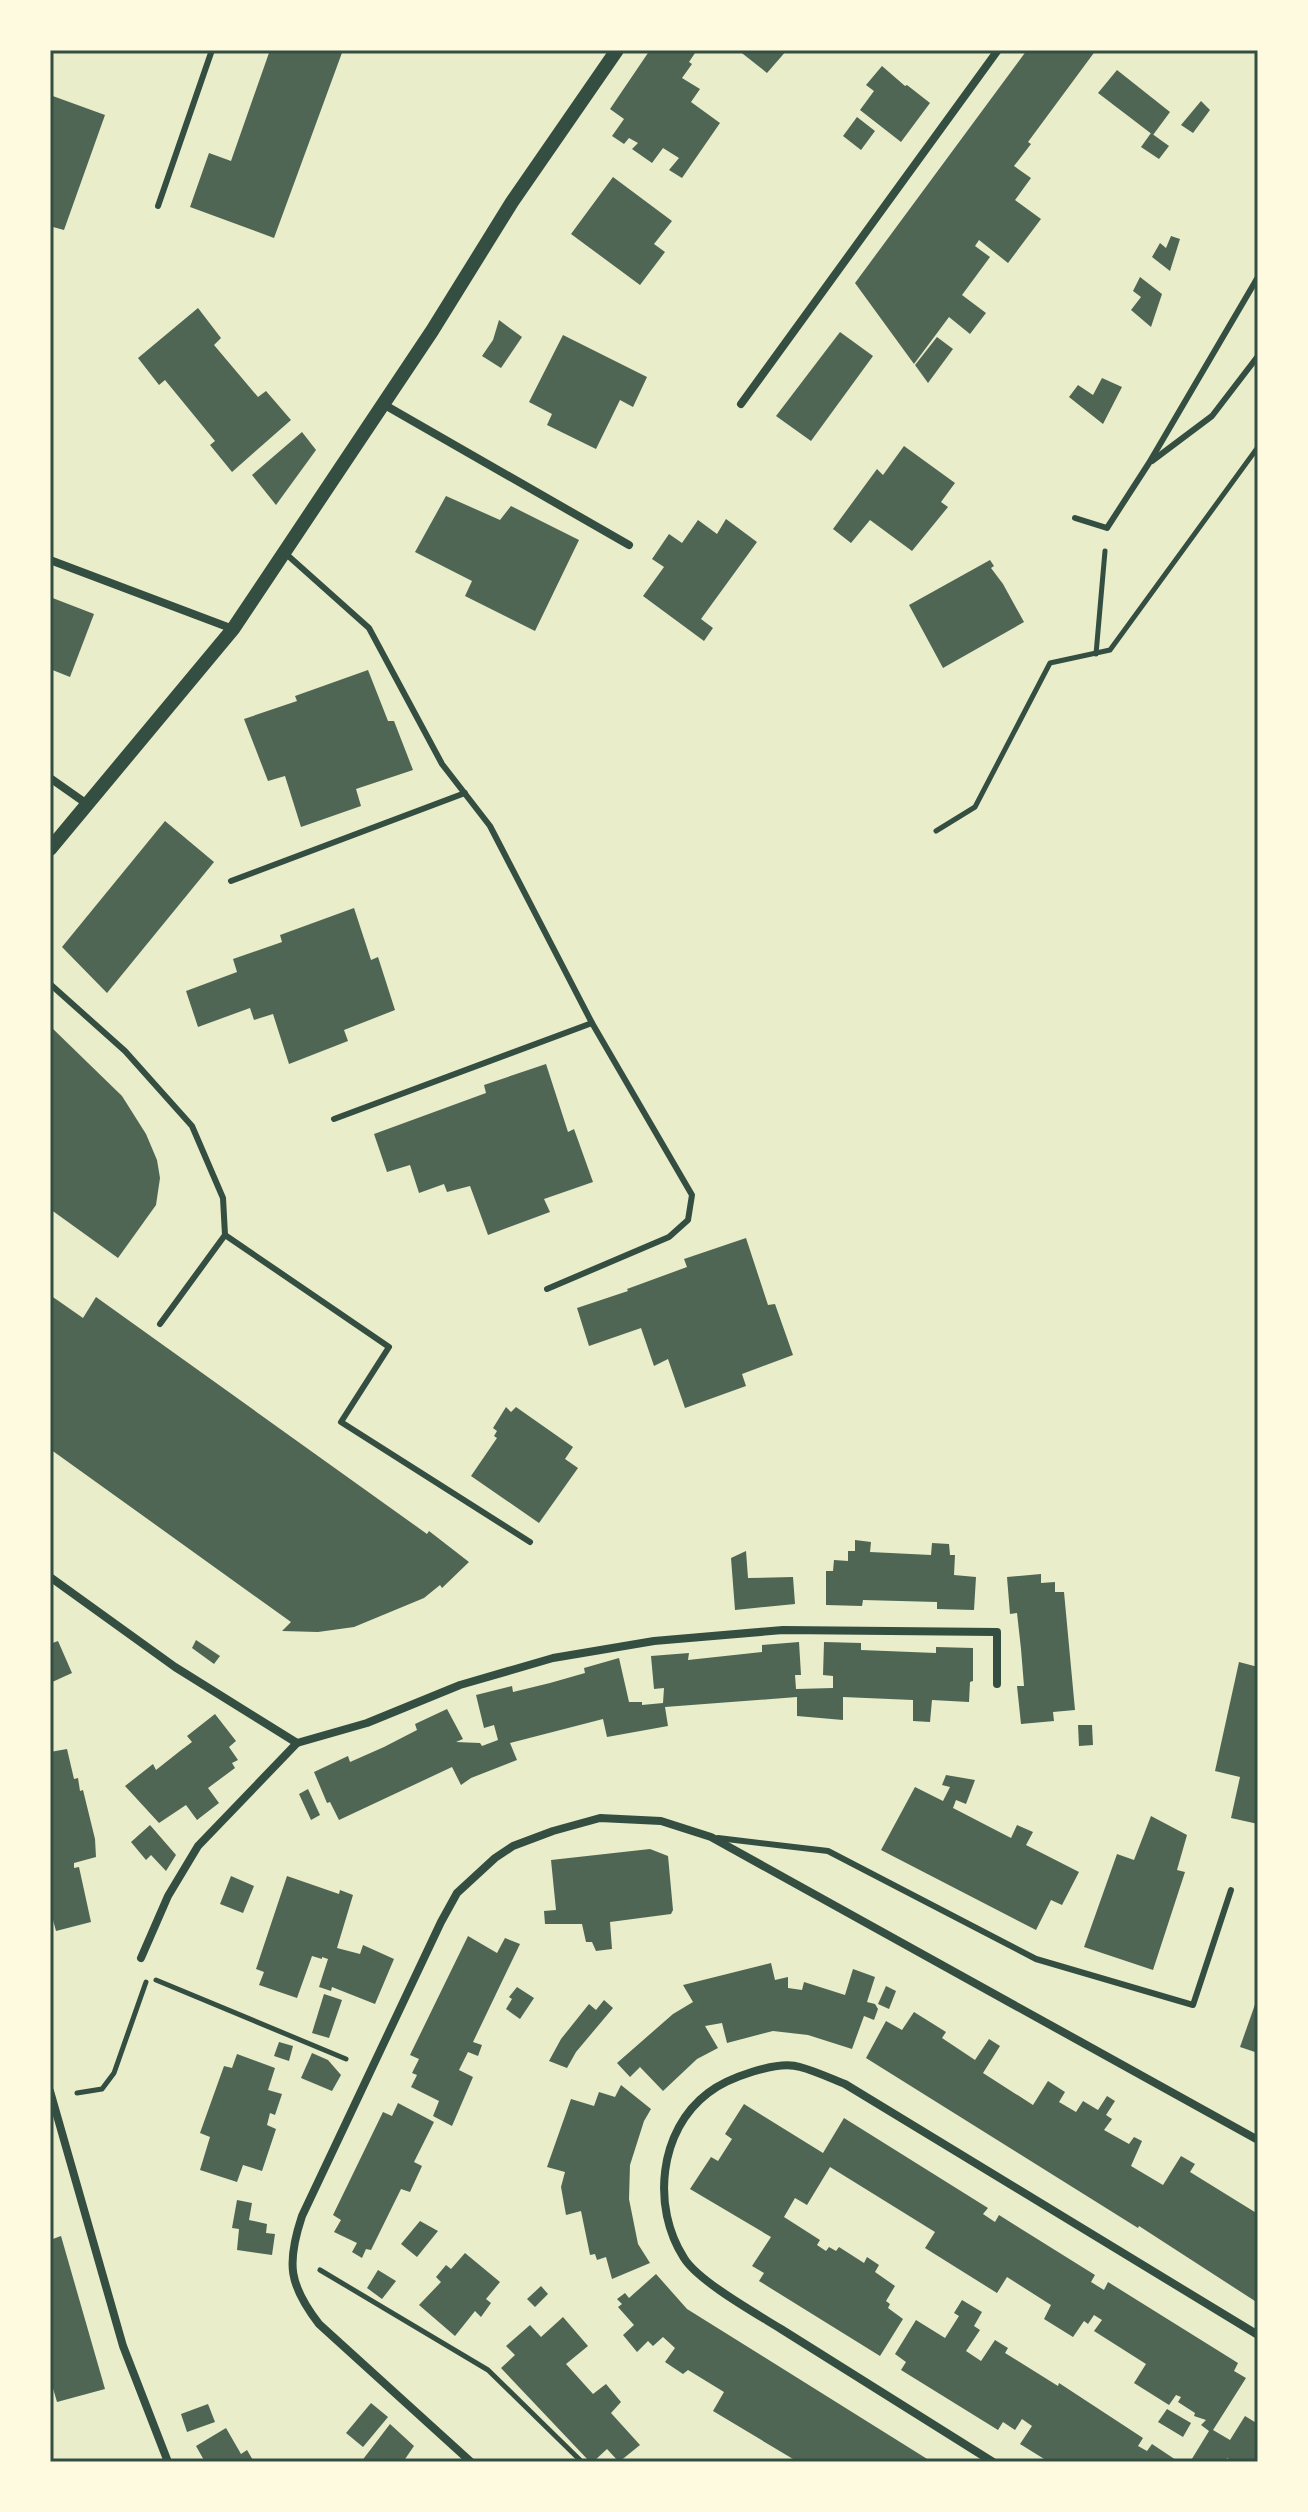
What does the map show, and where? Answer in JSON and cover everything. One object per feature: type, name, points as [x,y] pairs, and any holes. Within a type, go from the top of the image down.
[{"type":"street","points":[[50,849],[233,629],[383,404],[512,202],[617,50]]},
{"type":"street","points":[[741,404],[998,50]]},
{"type":"street","points":[[383,404],[629,545]]},
{"type":"street","points":[[50,560],[233,629]]},
{"type":"street","points":[[50,778],[87,804]]},
{"type":"street","points":[[50,1577],[175,1667],[297,1743]]},
{"type":"street","points":[[141,1958],[168,1896],[198,1846],[297,1743],[367,1723],[460,1685],[553,1658],[654,1641],[783,1630],[997,1632],[997,1684]]},
{"type":"street","points":[[471,2462],[319,2324],[300,2299],[294,2282],[293,2254],[302,2216],[369,2069],[457,1893],[513,1846],[600,1818],[661,1821],[711,1837],[1258,2140]]},
{"type":"street","points":[[993,2462],[726,2294],[685,2260],[670,2229],[662,2192],[668,2158],[682,2121],[709,2092],[758,2069],[797,2065],[845,2084],[1258,2335]]},
{"type":"street","points":[[51,2094],[123,2346],[168,2462]]},
{"type":"lane","points":[[158,206],[212,50]]},
{"type":"lane","points":[[1075,518],[1107,528],[1149,463],[1258,277]]},
{"type":"lane","points":[[1149,463],[1212,416],[1258,356]]},
{"type":"lane","points":[[285,553],[369,628],[442,764],[490,826],[592,1023],[692,1195],[688,1220],[669,1237],[547,1289]]},
{"type":"lane","points":[[231,881],[465,793]]},
{"type":"lane","points":[[50,984],[125,1051],[192,1126],[223,1198],[225,1235],[160,1324]]},
{"type":"lane","points":[[334,1119],[592,1023]]},
{"type":"lane","points":[[225,1235],[389,1347],[341,1422],[530,1542]]},
{"type":"lane","points":[[711,1837],[828,1851],[1036,1959],[1193,2005],[1231,1890]]},
{"type":"path","points":[[936,831],[975,807],[1050,663],[1110,650],[1258,447]]},
{"type":"path","points":[[1096,654],[1107,528]]},
{"type":"path","points":[[51,2094],[102,2089],[114,2073],[148,1977],[369,2069]]},
{"type":"path","points":[[293,2254],[488,2370],[582,2462]]},
{"type":"building","points":[[270,50],[343,50],[274,238],[190,207],[209,153],[231,161]]},
{"type":"building","points":[[650,50],[697,50],[682,78],[700,89],[691,102],[720,123],[682,178],[669,170],[679,158],[663,148],[652,163],[632,149],[638,143],[629,138],[624,144],[612,136],[624,119],[610,109]]},
{"type":"building","points":[[738,50],[787,50],[767,73]]},
{"type":"building","points":[[1027,50],[1096,50],[1028,142],[1031,144],[1014,166],[1031,178],[1015,200],[1041,219],[1008,263],[979,240],[975,246],[990,257],[962,295],[986,313],[970,334],[949,317],[914,364],[855,283]]},
{"type":"building","points":[[882,66],[930,103],[901,142],[860,110],[874,91],[866,85]]},
{"type":"building","points":[[1117,70],[1170,112],[1153,135],[1098,93]]},
{"type":"building","points":[[50,95],[105,115],[64,230],[53,227],[51,236]]},
{"type":"building","points":[[1201,101],[1210,110],[1193,133],[1181,125]]},
{"type":"building","points":[[857,117],[875,131],[861,150],[843,136]]},
{"type":"building","points":[[1151,133],[1169,146],[1159,159],[1141,147]]},
{"type":"building","points":[[613,177],[672,221],[654,244],[665,252],[640,285],[571,234]]},
{"type":"building","points":[[1171,236],[1180,239],[1170,271],[1152,257],[1160,243],[1166,248]]},
{"type":"building","points":[[1140,277],[1162,294],[1151,327],[1131,310],[1141,297],[1133,291]]},
{"type":"building","points":[[198,308],[221,338],[214,345],[258,397],[266,391],[291,420],[232,472],[210,445],[215,441],[165,380],[159,385],[138,358]]},
{"type":"building","points":[[499,320],[522,337],[501,368],[482,356],[493,340]]},
{"type":"building","points":[[840,332],[873,356],[811,441],[776,416]]},
{"type":"building","points":[[563,335],[647,377],[633,407],[620,400],[596,449],[547,425],[552,414],[529,402]]},
{"type":"building","points":[[937,337],[953,349],[928,383],[915,365]]},
{"type":"building","points":[[1102,378],[1122,387],[1103,424],[1069,397],[1078,385],[1093,395]]},
{"type":"building","points":[[302,432],[316,450],[276,505],[252,475]]},
{"type":"building","points":[[904,446],[955,483],[941,502],[948,507],[912,551],[870,520],[851,543],[833,529],[877,469],[883,475]]},
{"type":"building","points":[[446,496],[500,520],[511,506],[579,540],[535,631],[465,596],[472,581],[415,552]]},
{"type":"building","points":[[726,519],[757,542],[701,619],[713,628],[704,641],[643,596],[664,567],[652,559],[669,534],[682,543],[698,520],[717,534]]},
{"type":"building","points":[[990,560],[994,566],[991,568],[1024,622],[943,668],[909,605]]},
{"type":"building","points":[[50,597],[94,614],[70,677],[50,669]]},
{"type":"building","points":[[368,670],[388,721],[394,721],[413,770],[356,789],[361,806],[301,827],[285,776],[268,781],[244,719],[297,701],[295,696]]},
{"type":"building","points":[[165,821],[214,862],[107,993],[62,947]]},
{"type":"building","points":[[354,908],[371,960],[378,957],[395,1010],[344,1030],[348,1041],[289,1064],[273,1014],[254,1020],[250,1008],[198,1027],[186,991],[237,972],[233,959],[282,942],[280,935]]},
{"type":"building","points":[[50,1026],[122,1096],[146,1134],[157,1160],[160,1178],[156,1205],[118,1258],[50,1209]]},
{"type":"building","points":[[546,1064],[568,1132],[574,1129],[593,1182],[544,1199],[550,1212],[488,1235],[470,1186],[447,1192],[444,1184],[419,1193],[410,1165],[387,1172],[374,1134],[486,1093],[484,1085]]},
{"type":"building","points":[[746,1238],[768,1305],[775,1304],[793,1355],[742,1374],[746,1386],[685,1408],[668,1359],[654,1366],[641,1328],[589,1346],[577,1308],[687,1267],[684,1259]]},
{"type":"building","points":[[50,1295],[83,1318],[96,1297],[469,1562],[442,1588],[440,1585],[424,1598],[354,1627],[318,1632],[282,1631],[291,1622],[50,1449]]},
{"type":"building","points":[[506,1407],[511,1412],[516,1407],[573,1447],[565,1459],[578,1468],[539,1523],[471,1476],[497,1438],[494,1436],[497,1431],[493,1428]]},
{"type":"building","points":[[855,1540],[871,1542],[870,1552],[931,1555],[932,1543],[949,1544],[950,1555],[955,1555],[954,1575],[976,1577],[974,1610],[937,1609],[937,1602],[863,1600],[862,1606],[826,1605],[826,1571],[833,1571],[834,1560],[848,1561],[848,1551],[855,1551]]},
{"type":"building","points":[[746,1551],[748,1578],[793,1577],[795,1604],[735,1610],[731,1558]]},
{"type":"building","points":[[1041,1574],[1041,1583],[1055,1582],[1055,1592],[1064,1592],[1075,1710],[1053,1712],[1054,1721],[1021,1724],[1017,1686],[1024,1686],[1021,1649],[1017,1613],[1010,1614],[1007,1577]]},
{"type":"building","points":[[196,1640],[220,1656],[214,1664],[192,1648]]},
{"type":"building","points":[[58,1641],[72,1673],[50,1683],[50,1644]]},
{"type":"building","points":[[799,1642],[801,1675],[795,1675],[796,1689],[833,1688],[833,1676],[823,1675],[824,1642],[861,1643],[861,1650],[936,1653],[936,1647],[973,1648],[973,1681],[970,1682],[969,1702],[932,1700],[930,1722],[913,1721],[913,1700],[843,1697],[843,1720],[797,1716],[797,1697],[665,1707],[668,1726],[607,1737],[603,1719],[510,1743],[517,1760],[461,1785],[452,1767],[339,1820],[330,1802],[327,1803],[314,1772],[348,1756],[350,1762],[384,1747],[417,1730],[415,1724],[447,1709],[463,1739],[456,1742],[480,1743],[482,1746],[498,1740],[494,1725],[484,1728],[476,1695],[512,1686],[513,1692],[550,1683],[585,1673],[584,1668],[619,1658],[629,1702],[642,1702],[642,1705],[663,1703],[664,1688],[654,1689],[651,1656],[689,1653],[688,1660],[762,1652],[762,1645]]},
{"type":"building","points":[[1239,1662],[1258,1667],[1258,1824],[1231,1818],[1240,1777],[1215,1771]]},
{"type":"building","points":[[215,1714],[236,1741],[229,1747],[238,1760],[232,1763],[235,1768],[208,1788],[219,1803],[197,1820],[186,1805],[159,1823],[125,1786],[153,1764],[156,1770],[192,1742],[187,1736]]},
{"type":"building","points":[[1078,1725],[1092,1725],[1093,1745],[1079,1746]]},
{"type":"building","points":[[67,1749],[74,1779],[78,1778],[80,1791],[83,1790],[95,1839],[96,1857],[74,1863],[74,1868],[79,1867],[91,1922],[56,1931],[53,1920],[50,1920],[50,1752]]},
{"type":"building","points":[[946,1775],[975,1780],[966,1804],[956,1800],[953,1808],[1011,1838],[1017,1825],[1033,1832],[1026,1845],[1079,1872],[1062,1905],[1051,1900],[1036,1930],[881,1850],[915,1787],[943,1801],[950,1787],[942,1785]]},
{"type":"building","points":[[308,1789],[320,1815],[311,1820],[299,1794]]},
{"type":"building","points":[[1151,1816],[1187,1835],[1177,1870],[1185,1872],[1153,1970],[1084,1947],[1117,1854],[1134,1860]]},
{"type":"building","points":[[150,1825],[176,1855],[166,1871],[151,1855],[146,1860],[131,1842]]},
{"type":"building","points":[[650,1849],[668,1856],[671,1914],[610,1922],[612,1949],[596,1951],[592,1942],[586,1942],[582,1924],[545,1924],[544,1911],[556,1910],[551,1860]]},
{"type":"building","points":[[231,1876],[254,1886],[243,1913],[220,1904]]},
{"type":"building","points":[[287,1876],[339,1894],[340,1890],[353,1895],[337,1948],[360,1954],[363,1945],[394,1959],[375,2004],[332,1987],[331,1991],[319,1987],[328,1959],[322,1957],[312,1956],[297,1998],[259,1985],[264,1972],[256,1969]]},
{"type":"building","points":[[468,1936],[497,1953],[505,1938],[520,1944],[473,2042],[482,2045],[478,2056],[468,2052],[459,2070],[473,2077],[452,2126],[433,2116],[439,2101],[411,2087],[417,2075],[412,2073],[419,2059],[410,2055]]},
{"type":"building","points":[[771,1963],[775,1980],[788,1977],[788,1988],[802,1990],[804,1982],[845,1995],[853,1969],[875,1977],[867,2002],[875,2004],[878,2009],[874,2020],[864,2016],[852,2049],[808,2035],[773,2031],[727,2043],[722,2023],[705,2026],[718,2048],[697,2059],[663,2091],[640,2067],[630,2077],[617,2063],[673,2014],[693,2002],[683,1985]]},
{"type":"building","points":[[886,1986],[896,1991],[889,2009],[878,2004]]},
{"type":"building","points":[[517,1987],[534,1998],[520,2019],[506,2009],[512,1999],[509,1997]]},
{"type":"building","points":[[324,1994],[342,2000],[329,2038],[312,2033]]},
{"type":"building","points":[[1258,1996],[1258,2053],[1240,2047]]},
{"type":"building","points":[[604,2000],[613,2008],[576,2052],[567,2068],[549,2061],[561,2039],[589,2004],[596,2010]]},
{"type":"building","points":[[914,2012],[946,2032],[942,2038],[975,2060],[989,2039],[1000,2046],[983,2073],[1033,2105],[1048,2081],[1065,2092],[1059,2102],[1076,2112],[1083,2101],[1098,2110],[1107,2096],[1115,2101],[1106,2115],[1112,2119],[1104,2130],[1129,2144],[1134,2137],[1142,2141],[1131,2166],[1163,2185],[1181,2156],[1195,2164],[1190,2172],[1258,2214],[1258,2303],[866,2058],[886,2021],[902,2030]]},
{"type":"building","points":[[279,2042],[293,2046],[289,2061],[274,2056]]},
{"type":"building","points":[[312,2053],[328,2060],[341,2075],[332,2091],[301,2078]]},
{"type":"building","points":[[237,2054],[275,2068],[268,2090],[282,2094],[275,2115],[270,2113],[267,2125],[276,2129],[262,2171],[243,2165],[237,2182],[200,2170],[210,2137],[200,2133],[224,2066],[232,2068]]},
{"type":"building","points":[[621,2085],[651,2109],[630,2165],[629,2199],[638,2244],[650,2263],[612,2279],[606,2257],[597,2260],[595,2254],[590,2255],[581,2211],[566,2215],[561,2187],[565,2172],[547,2167],[571,2099],[594,2106],[599,2092],[615,2097]]},
{"type":"building","points":[[398,2103],[434,2122],[414,2162],[422,2166],[410,2192],[401,2189],[371,2250],[366,2249],[362,2258],[352,2252],[357,2243],[334,2232],[341,2220],[333,2215],[383,2112],[392,2116]]},
{"type":"building","points":[[744,2104],[823,2153],[844,2118],[988,2208],[983,2214],[995,2222],[999,2215],[1095,2275],[1091,2282],[1104,2290],[1108,2282],[1238,2363],[1234,2371],[1246,2378],[1213,2430],[1230,2440],[1245,2416],[1258,2424],[1258,2462],[1234,2462],[1227,2458],[1225,2462],[1190,2462],[1209,2431],[1201,2425],[1206,2420],[1194,2416],[1195,2413],[1178,2402],[1181,2397],[1176,2395],[1169,2405],[1134,2383],[1146,2364],[1094,2331],[1102,2320],[1094,2315],[1088,2324],[1084,2321],[1073,2337],[1044,2319],[1051,2305],[1007,2277],[997,2293],[925,2248],[935,2232],[830,2167],[807,2205],[795,2198],[784,2217],[820,2240],[817,2245],[826,2251],[829,2247],[836,2251],[839,2247],[864,2263],[867,2257],[879,2265],[875,2272],[895,2286],[886,2301],[890,2304],[888,2308],[903,2319],[880,2356],[759,2281],[764,2273],[752,2266],[771,2237],[690,2189],[711,2157],[718,2161],[732,2139],[725,2134]]},
{"type":"building","points":[[237,2200],[252,2203],[249,2220],[267,2224],[266,2233],[275,2234],[272,2255],[237,2250],[239,2229],[232,2228]]},
{"type":"building","points":[[420,2221],[438,2231],[417,2257],[401,2244]]},
{"type":"building","points":[[61,2236],[105,2389],[57,2402],[50,2378],[50,2240]]},
{"type":"building","points":[[465,2253],[500,2282],[486,2299],[491,2303],[481,2317],[475,2311],[455,2336],[419,2305],[441,2282],[436,2277],[446,2265],[451,2269]]},
{"type":"building","points":[[378,2270],[396,2281],[382,2299],[367,2288]]},
{"type":"building","points":[[656,2274],[687,2309],[932,2462],[791,2462],[793,2459],[713,2411],[724,2392],[688,2370],[683,2374],[665,2362],[675,2348],[663,2337],[653,2346],[648,2341],[637,2352],[623,2335],[634,2325],[618,2307],[622,2304],[617,2299],[625,2293],[629,2298]]},
{"type":"building","points":[[541,2286],[548,2294],[535,2307],[527,2299]]},
{"type":"building","points":[[962,2300],[982,2312],[974,2326],[980,2330],[966,2351],[981,2361],[995,2340],[1008,2348],[1005,2353],[1058,2386],[1059,2383],[1143,2438],[1138,2446],[1147,2451],[1152,2444],[1179,2462],[1049,2462],[1020,2444],[1032,2426],[1022,2419],[1015,2430],[1003,2422],[998,2430],[901,2370],[906,2362],[895,2354],[916,2320],[945,2338],[959,2316],[954,2313]]},
{"type":"building","points":[[563,2317],[588,2346],[566,2364],[593,2394],[606,2384],[621,2402],[611,2413],[640,2445],[619,2462],[607,2449],[590,2462],[501,2368],[515,2355],[506,2346],[530,2325],[541,2337]]},
{"type":"building","points":[[371,2403],[388,2417],[363,2447],[346,2433]]},
{"type":"building","points":[[208,2404],[215,2422],[187,2432],[181,2414]]},
{"type":"building","points":[[1167,2409],[1191,2423],[1183,2437],[1158,2422]]},
{"type":"building","points":[[390,2424],[414,2446],[403,2462],[361,2462]]},
{"type":"building","points":[[226,2428],[241,2454],[247,2450],[254,2462],[205,2462],[196,2446]]}]
